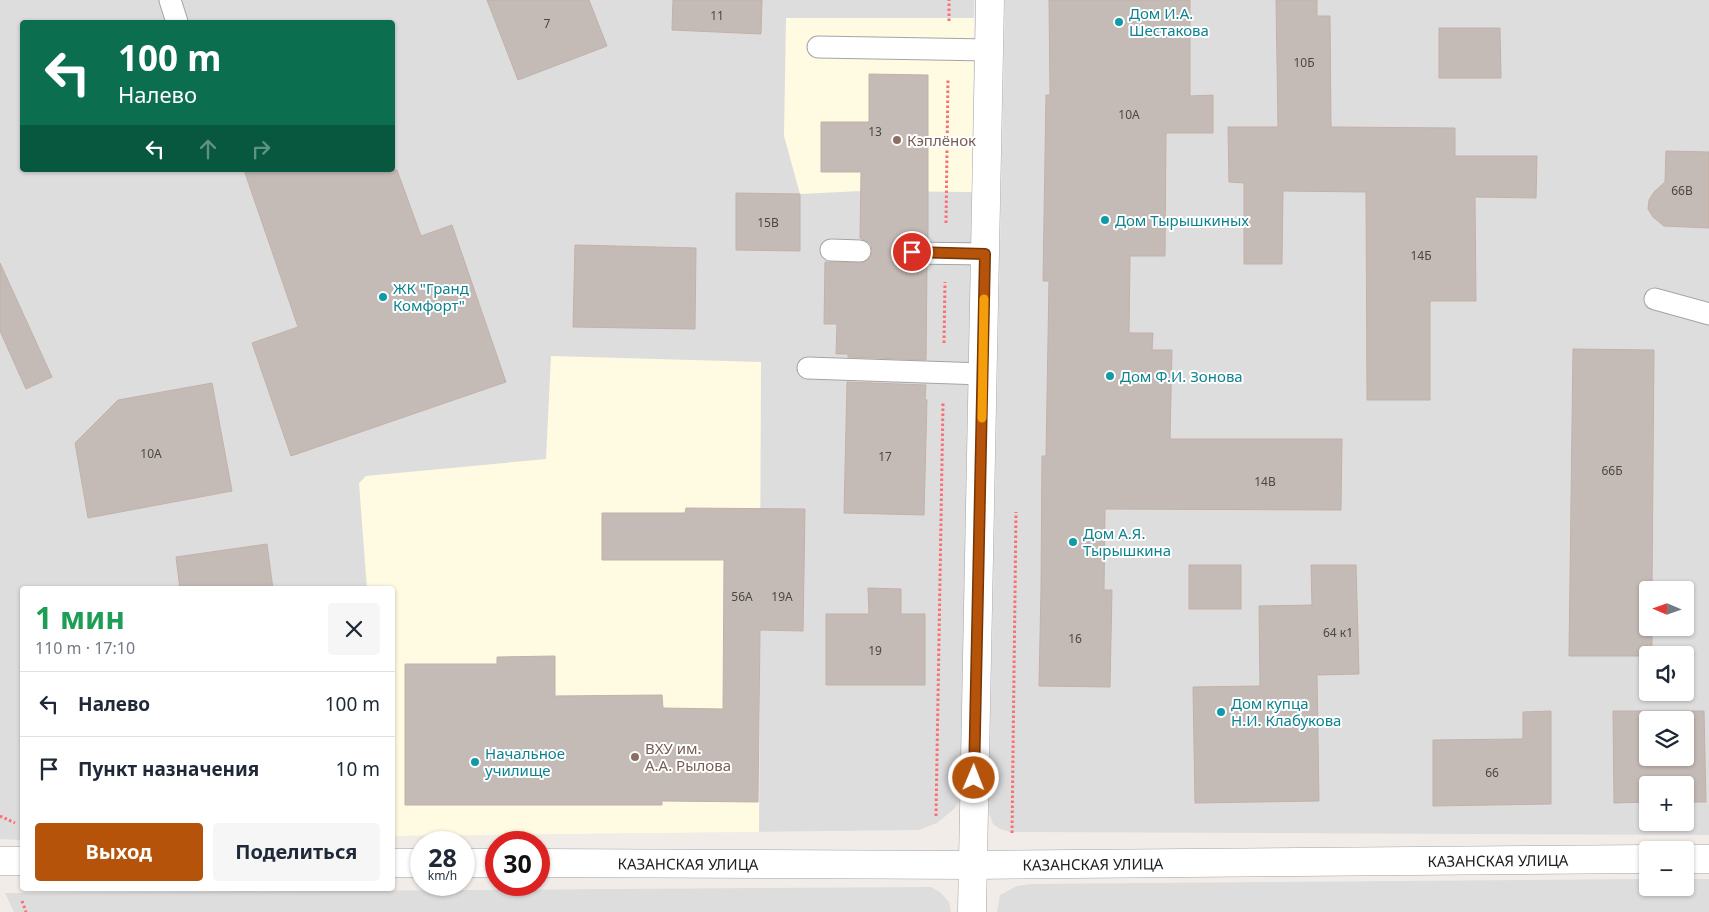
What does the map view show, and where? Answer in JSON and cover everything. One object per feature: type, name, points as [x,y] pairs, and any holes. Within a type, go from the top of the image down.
[{"type":"street","points":[[972,912],[990,0]]},
{"type":"street","points":[[1694,859],[1709,859]]},
{"type":"street","name":"КАЗАНСКАЯ УЛИЦА","points":[[550,863],[972,865],[1639,860]]},
{"type":"street","points":[[0,861],[20,861]]},
{"type":"street","points":[[395,863],[410,863]]},
{"type":"lane","points":[[170,0],[176,20]]},
{"type":"lane","points":[[818,47],[989,50]]},
{"type":"lane","points":[[831,250],[860,251]]},
{"type":"lane","points":[[912,252],[985,254]]},
{"type":"lane","points":[[1655,299],[1709,314]]},
{"type":"lane","points":[[808,368],[982,374]]},
{"type":"path","points":[[936,816],[949,0]]},
{"type":"path","points":[[0,816],[15,823]]},
{"type":"path","points":[[22,901],[26,912]]},
{"type":"shaded area","points":[[0,0],[974,0],[964,795],[954,809],[937,823],[919,830],[550,834],[550,831],[485,831],[485,835],[475,835],[475,831],[410,831],[410,836],[395,836],[395,586],[20,586],[20,840],[0,839]]},
{"type":"shaded area","points":[[1005,0],[1709,0],[1709,835],[1010,832],[1000,829],[993,824],[989,813]]},
{"type":"shaded area","points":[[786,18],[974,18],[972,192],[861,191],[800,194],[784,136]]},
{"type":"shaded area","points":[[551,356],[761,362],[759,832],[550,834],[550,831],[485,831],[485,835],[475,835],[475,831],[410,831],[410,836],[395,836],[395,586],[367,586],[359,483],[366,476],[546,459]]},
{"type":"shaded area","points":[[1639,879],[1639,896],[1694,896],[1694,879],[1709,879],[1709,912],[997,912],[1000,895],[1017,886],[1031,884]]},
{"type":"shaded area","points":[[931,887],[941,893],[949,902],[951,912],[14,912],[5,893],[410,890],[410,896],[475,896],[475,890],[485,890],[485,896],[550,896],[550,889]]},
{"type":"building","points":[[487,0],[589,0],[607,46],[518,80]]},
{"type":"building","points":[[673,0],[762,0],[761,34],[672,30]]},
{"type":"building","points":[[1049,0],[1190,0],[1190,96],[1213,95],[1213,133],[1166,133],[1165,256],[1130,256],[1129,333],[1153,333],[1152,350],[1172,350],[1170,439],[1342,439],[1341,510],[1105,509],[1104,590],[1112,590],[1110,687],[1039,686],[1042,456],[1046,456],[1049,281],[1043,281],[1046,95],[1050,95]]},
{"type":"building","points":[[1276,0],[1317,0],[1317,16],[1330,16],[1331,127],[1455,128],[1455,156],[1537,156],[1536,198],[1475,197],[1476,301],[1430,301],[1430,400],[1367,400],[1366,192],[1283,191],[1282,264],[1244,264],[1244,183],[1229,182],[1228,127],[1278,127]]},
{"type":"building","points":[[1439,28],[1500,28],[1501,78],[1439,78]]},
{"type":"building","points":[[869,74],[928,75],[928,241],[906,242],[901,247],[900,253],[901,259],[906,264],[927,266],[926,360],[848,357],[848,354],[836,354],[837,324],[824,324],[825,262],[865,262],[871,257],[872,251],[871,245],[860,238],[861,172],[821,172],[821,122],[869,122]]},
{"type":"building","points":[[1666,151],[1709,152],[1709,228],[1664,226],[1653,217],[1648,209],[1649,200],[1654,192],[1665,182]]},
{"type":"building","name":"ЖК \"Гранд Комфорт\"","points":[[397,170],[421,236],[452,225],[506,382],[291,456],[252,343],[298,327],[245,172],[395,172]]},
{"type":"building","points":[[736,193],[800,194],[800,251],[736,250]]},
{"type":"building","points":[[575,245],[696,248],[695,329],[573,327]]},
{"type":"building","points":[[0,263],[52,377],[26,389],[0,331]]},
{"type":"building","points":[[1573,349],[1654,350],[1652,581],[1639,581],[1639,636],[1652,636],[1652,646],[1639,646],[1639,656],[1569,656]]},
{"type":"building","points":[[847,382],[926,385],[924,515],[844,513]]},
{"type":"building","points":[[212,383],[232,491],[88,518],[75,443],[118,400]]},
{"type":"building","points":[[686,508],[805,509],[803,631],[760,630],[758,802],[662,801],[662,805],[405,805],[405,664],[497,664],[497,657],[555,656],[555,696],[662,695],[663,708],[723,709],[724,560],[602,560],[602,513],[685,513]]},
{"type":"building","points":[[267,544],[273,586],[180,586],[176,557]]},
{"type":"building","points":[[1189,565],[1241,565],[1241,609],[1189,609]]},
{"type":"building","name":"Дом купца Н.И. Клабукова","points":[[1311,565],[1356,565],[1359,674],[1317,675],[1319,801],[1195,803],[1193,687],[1260,686],[1259,606],[1312,605]]},
{"type":"building","points":[[868,588],[901,589],[901,614],[925,614],[925,685],[826,685],[826,614],[869,614]]},
{"type":"building","points":[[1551,711],[1551,804],[1433,806],[1433,740],[1523,739],[1523,712]]},
{"type":"building","points":[[1613,711],[1639,711],[1639,766],[1694,766],[1694,711],[1704,711],[1706,802],[1694,802],[1694,776],[1639,776],[1639,802],[1614,803]]},
{"type":"slow traffic","points":[[982,418],[984,299]]},
{"type":"place","name":"Дом И.А. Шестакова","points":[[1119,22]]},
{"type":"place","name":"Кэплёнок","points":[[897,140]]},
{"type":"place","name":"Дом Тырышкиных","points":[[1105,220]]},
{"type":"place","name":"ЖК \"Гранд Комфорт\"","points":[[383,297]]},
{"type":"place","name":"Дом Ф.И. Зонова","points":[[1110,376]]},
{"type":"place","name":"Дом А.Я. Тырышкина","points":[[1073,542]]},
{"type":"place","name":"Дом купца Н.И. Клабукова","points":[[1221,712]]},
{"type":"place","name":"ВХУ им. А.А. Рылова","points":[[635,757]]},
{"type":"place","name":"Начальное училище","points":[[475,762]]},
{"type":"route","points":[[912,252],[985,254],[974,778]]}]
